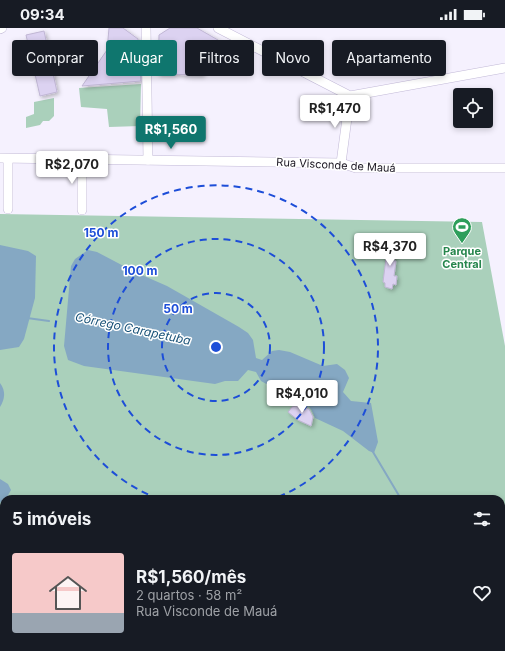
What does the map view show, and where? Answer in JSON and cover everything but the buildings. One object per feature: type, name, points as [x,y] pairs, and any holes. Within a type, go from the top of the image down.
[{"type":"street","points":[[146,28],[148,160]]},
{"type":"street","points":[[218,28],[350,96],[505,68]]},
{"type":"street","points":[[341,163],[350,96]]},
{"type":"street","points":[[4,158],[8,209]]},
{"type":"street","name":"Rua Visconde de Mauá","points":[[4,158],[341,163],[356,168],[505,168]]},
{"type":"street","points":[[82,160],[82,210]]},
{"type":"green space","points":[[141,84],[140,126],[109,127],[107,109],[81,107],[79,88]]},
{"type":"green space","points":[[54,98],[54,116],[49,121],[43,121],[40,125],[26,128],[26,117],[34,114],[34,102]]},
{"type":"green space","name":"Parque Central","points":[[0,214],[482,222],[505,346],[505,495],[0,495]]},
{"type":"water","points":[[0,245],[28,251],[36,256],[35,298],[24,339],[19,347],[0,350]]},
{"type":"water","points":[[88,250],[97,252],[135,272],[167,286],[239,327],[248,333],[253,340],[256,358],[262,360],[272,351],[279,350],[290,352],[323,366],[337,364],[345,370],[349,378],[343,392],[351,401],[371,403],[378,442],[374,453],[369,451],[343,431],[315,418],[307,405],[282,402],[270,393],[270,386],[261,381],[256,372],[248,370],[238,381],[225,381],[215,384],[84,366],[68,360],[64,346],[71,266],[75,259]]},
{"type":"water","points":[[0,383],[4,395],[0,407]]},
{"type":"water","points":[[0,479],[8,484],[11,490],[8,495],[0,495]]},
{"type":"waterway","name":"Córrego Carapetuba","points":[[27,318],[49,321]]},
{"type":"waterway","name":"Córrego Carapetuba","points":[[373,452],[399,495]]},
{"type":"place","name":"Parque Central","points":[[462,244]]}]
